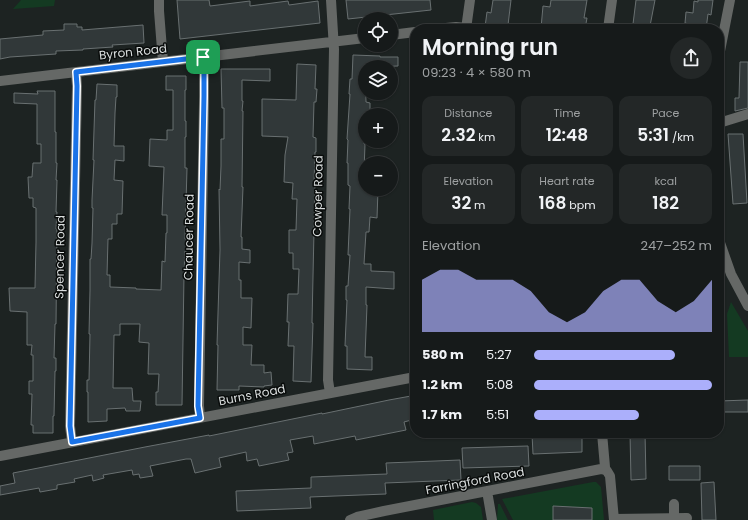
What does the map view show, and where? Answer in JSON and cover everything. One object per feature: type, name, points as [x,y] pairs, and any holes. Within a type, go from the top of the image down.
[{"type":"street","points":[[159,0],[163,62]]},
{"type":"street","name":"Cowper Road","points":[[330,393],[328,380],[333,42],[331,0]]},
{"type":"street","points":[[467,24],[470,0]]},
{"type":"street","points":[[609,24],[612,0]]},
{"type":"street","points":[[724,31],[730,0]]},
{"type":"street","points":[[398,34],[410,33]]},
{"type":"street","name":"Byron Road","points":[[0,81],[358,39]]},
{"type":"street","name":"Chaucer Road","points":[[200,418],[198,406],[204,89],[203,57]]},
{"type":"street","name":"Spencer Road","points":[[72,442],[70,426],[77,86],[76,72]]},
{"type":"street","points":[[724,121],[748,114]]},
{"type":"street","points":[[724,254],[731,274],[748,306]]},
{"type":"street","name":"Burns Road","points":[[0,456],[410,378]]},
{"type":"street","points":[[603,438],[606,467],[605,470],[610,476],[614,519],[687,518]]},
{"type":"street","name":"Farringford Road","points":[[355,519],[384,511],[601,469],[605,470]]},
{"type":"street","points":[[487,491],[492,520]]},
{"type":"street","points":[[674,504],[674,518]]},
{"type":"green space","points":[[21,0],[55,0],[54,6],[13,9]]},
{"type":"green space","points":[[731,302],[748,331],[748,357],[729,357],[727,314]]},
{"type":"green space","points":[[596,482],[601,487],[604,520],[592,520],[592,508],[554,506],[553,520],[513,520],[502,499]]},
{"type":"green space","points":[[472,502],[481,507],[483,520],[434,520],[433,510]]},
{"type":"green space","points":[[498,504],[500,504],[508,520],[497,520]]},
{"type":"building","points":[[177,0],[209,0],[210,6],[250,1],[250,6],[288,1],[289,5],[318,1],[320,23],[180,39]]},
{"type":"building","points":[[346,0],[430,0],[431,10],[398,14],[398,12],[358,12],[358,18],[348,19]]},
{"type":"building","points":[[493,0],[511,0],[508,24],[485,24],[487,12],[491,13]]},
{"type":"building","points":[[551,0],[587,0],[584,18],[587,18],[586,24],[541,24],[543,6],[550,7]]},
{"type":"building","points":[[636,0],[655,0],[650,24],[633,24]]},
{"type":"building","points":[[698,0],[713,0],[711,15],[708,14],[707,24],[685,23],[686,12],[693,13],[694,1],[698,2]]},
{"type":"building","points":[[64,24],[77,24],[77,27],[82,27],[82,30],[143,25],[144,43],[112,45],[113,47],[83,50],[56,51],[56,54],[0,59],[0,39],[43,35],[43,31],[64,30]]},
{"type":"building","points":[[353,55],[398,57],[398,60],[358,60],[358,100],[366,100],[366,102],[370,103],[370,108],[358,108],[358,148],[365,148],[365,156],[358,156],[358,196],[378,196],[377,218],[370,217],[369,232],[366,232],[364,264],[371,264],[371,271],[394,272],[394,289],[366,287],[367,305],[365,357],[372,357],[372,370],[347,369],[347,346],[345,346],[347,300],[346,286],[348,286],[350,255],[348,255],[350,186],[348,185],[347,139],[350,79],[352,79]]},
{"type":"building","points":[[740,62],[748,62],[748,108],[735,111],[735,98],[739,98]]},
{"type":"building","points":[[297,64],[316,65],[315,89],[317,89],[316,102],[314,102],[313,137],[316,138],[316,152],[314,184],[311,382],[293,381],[294,346],[288,346],[288,294],[298,294],[299,269],[293,269],[293,253],[289,253],[289,230],[296,230],[297,199],[292,199],[293,183],[284,182],[285,155],[288,137],[262,136],[262,99],[296,100]]},
{"type":"building","points":[[221,69],[270,69],[270,81],[242,80],[243,187],[241,237],[242,249],[250,250],[250,263],[239,262],[239,280],[241,280],[241,298],[252,298],[251,328],[243,327],[243,345],[252,345],[251,365],[264,365],[264,373],[271,372],[272,385],[264,387],[239,386],[239,390],[217,390],[220,250],[219,189],[220,190],[221,139],[224,139],[224,108],[222,108]]},
{"type":"building","points":[[166,76],[186,76],[185,168],[187,168],[185,239],[187,239],[187,251],[185,251],[184,274],[182,405],[156,405],[156,392],[158,392],[159,374],[148,374],[149,343],[139,342],[140,324],[120,324],[120,335],[114,335],[113,388],[132,388],[133,401],[141,401],[140,411],[126,411],[125,408],[107,409],[107,421],[88,422],[87,380],[89,380],[90,259],[92,243],[95,100],[97,84],[117,85],[114,146],[124,146],[124,161],[115,160],[114,180],[123,181],[122,214],[117,214],[117,224],[112,224],[112,239],[108,239],[107,275],[110,275],[110,287],[161,290],[162,261],[165,262],[167,233],[167,215],[162,215],[164,167],[149,166],[150,139],[167,140],[167,130],[173,130],[173,90],[166,90]]},
{"type":"building","points":[[37,91],[55,91],[57,229],[56,324],[54,358],[56,358],[56,371],[53,433],[33,433],[33,425],[31,425],[32,394],[29,394],[29,381],[33,381],[33,355],[31,355],[32,345],[27,345],[27,312],[10,311],[9,288],[35,288],[36,208],[33,207],[33,198],[29,198],[28,177],[32,177],[33,163],[41,163],[41,144],[37,144],[37,104],[14,103],[14,93],[38,94]]},
{"type":"building","points":[[728,134],[743,134],[747,203],[733,204]]},
{"type":"building","points":[[410,396],[410,420],[404,422],[406,430],[356,440],[355,436],[314,444],[313,436],[290,440],[293,452],[287,453],[289,460],[259,466],[257,459],[247,461],[246,452],[219,458],[221,467],[195,473],[191,459],[186,459],[150,466],[153,476],[140,478],[139,474],[133,475],[132,470],[103,475],[104,478],[93,481],[92,475],[74,479],[75,482],[57,485],[57,489],[40,492],[39,488],[0,495],[0,486],[15,483],[13,473]]},
{"type":"building","points":[[748,400],[748,412],[724,412],[724,401]]},
{"type":"building","points":[[532,438],[582,438],[582,452],[533,454]]},
{"type":"building","points":[[630,438],[645,438],[646,479],[631,480]]},
{"type":"building","points":[[528,446],[529,466],[463,468],[462,448]]},
{"type":"building","points":[[460,460],[461,480],[385,483],[386,494],[310,497],[311,508],[237,511],[236,491],[311,488],[311,477],[387,474],[386,463]]},
{"type":"building","points":[[669,466],[700,466],[700,480],[669,480]]},
{"type":"building","points":[[714,482],[716,520],[702,520],[701,483]]},
{"type":"building","points":[[553,506],[592,508],[592,520],[553,520]]},
{"type":"route","points":[[203,57],[204,96],[198,406],[200,418],[72,442],[70,426],[77,86],[76,72],[203,57]]}]
